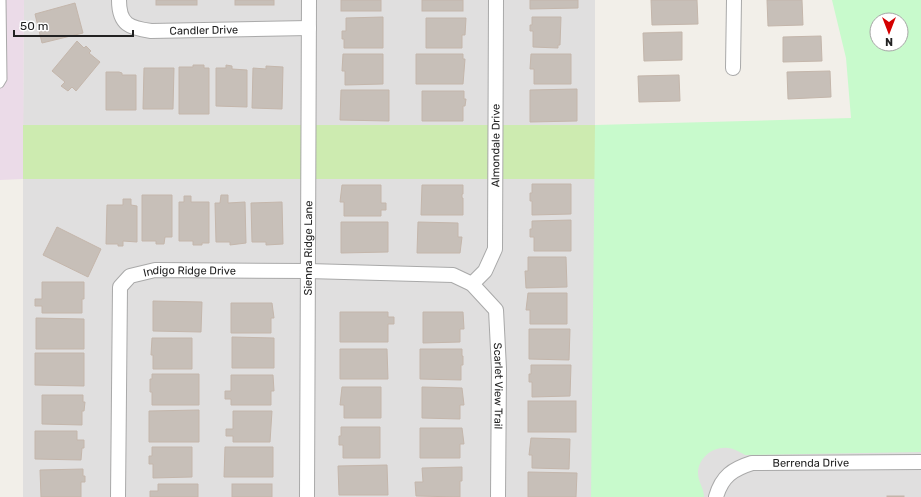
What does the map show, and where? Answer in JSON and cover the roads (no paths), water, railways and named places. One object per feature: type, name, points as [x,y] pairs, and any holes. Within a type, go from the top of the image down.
[{"type":"street","name":"Candler Drive","points":[[119,0],[121,15],[127,25],[138,29],[151,31],[308,28]]},
{"type":"street","name":"Sienna Ridge Lane","points":[[307,497],[309,0]]},
{"type":"street","name":"Almondale Drive","points":[[472,284],[485,271],[495,249],[496,0]]},
{"type":"street","points":[[733,68],[734,0]]},
{"type":"street","name":"Indigo Ridge Drive","points":[[118,497],[120,287],[130,276],[155,270],[308,271],[453,275],[472,284]]},
{"type":"street","name":"Scarlet View Trail","points":[[472,284],[496,310],[499,369],[498,497]]},
{"type":"street","name":"Berrenda Drive","points":[[716,497],[719,488],[727,476],[738,467],[752,464],[921,462]]},
{"type":"lane","points":[[0,84],[4,80],[2,0]]}]
